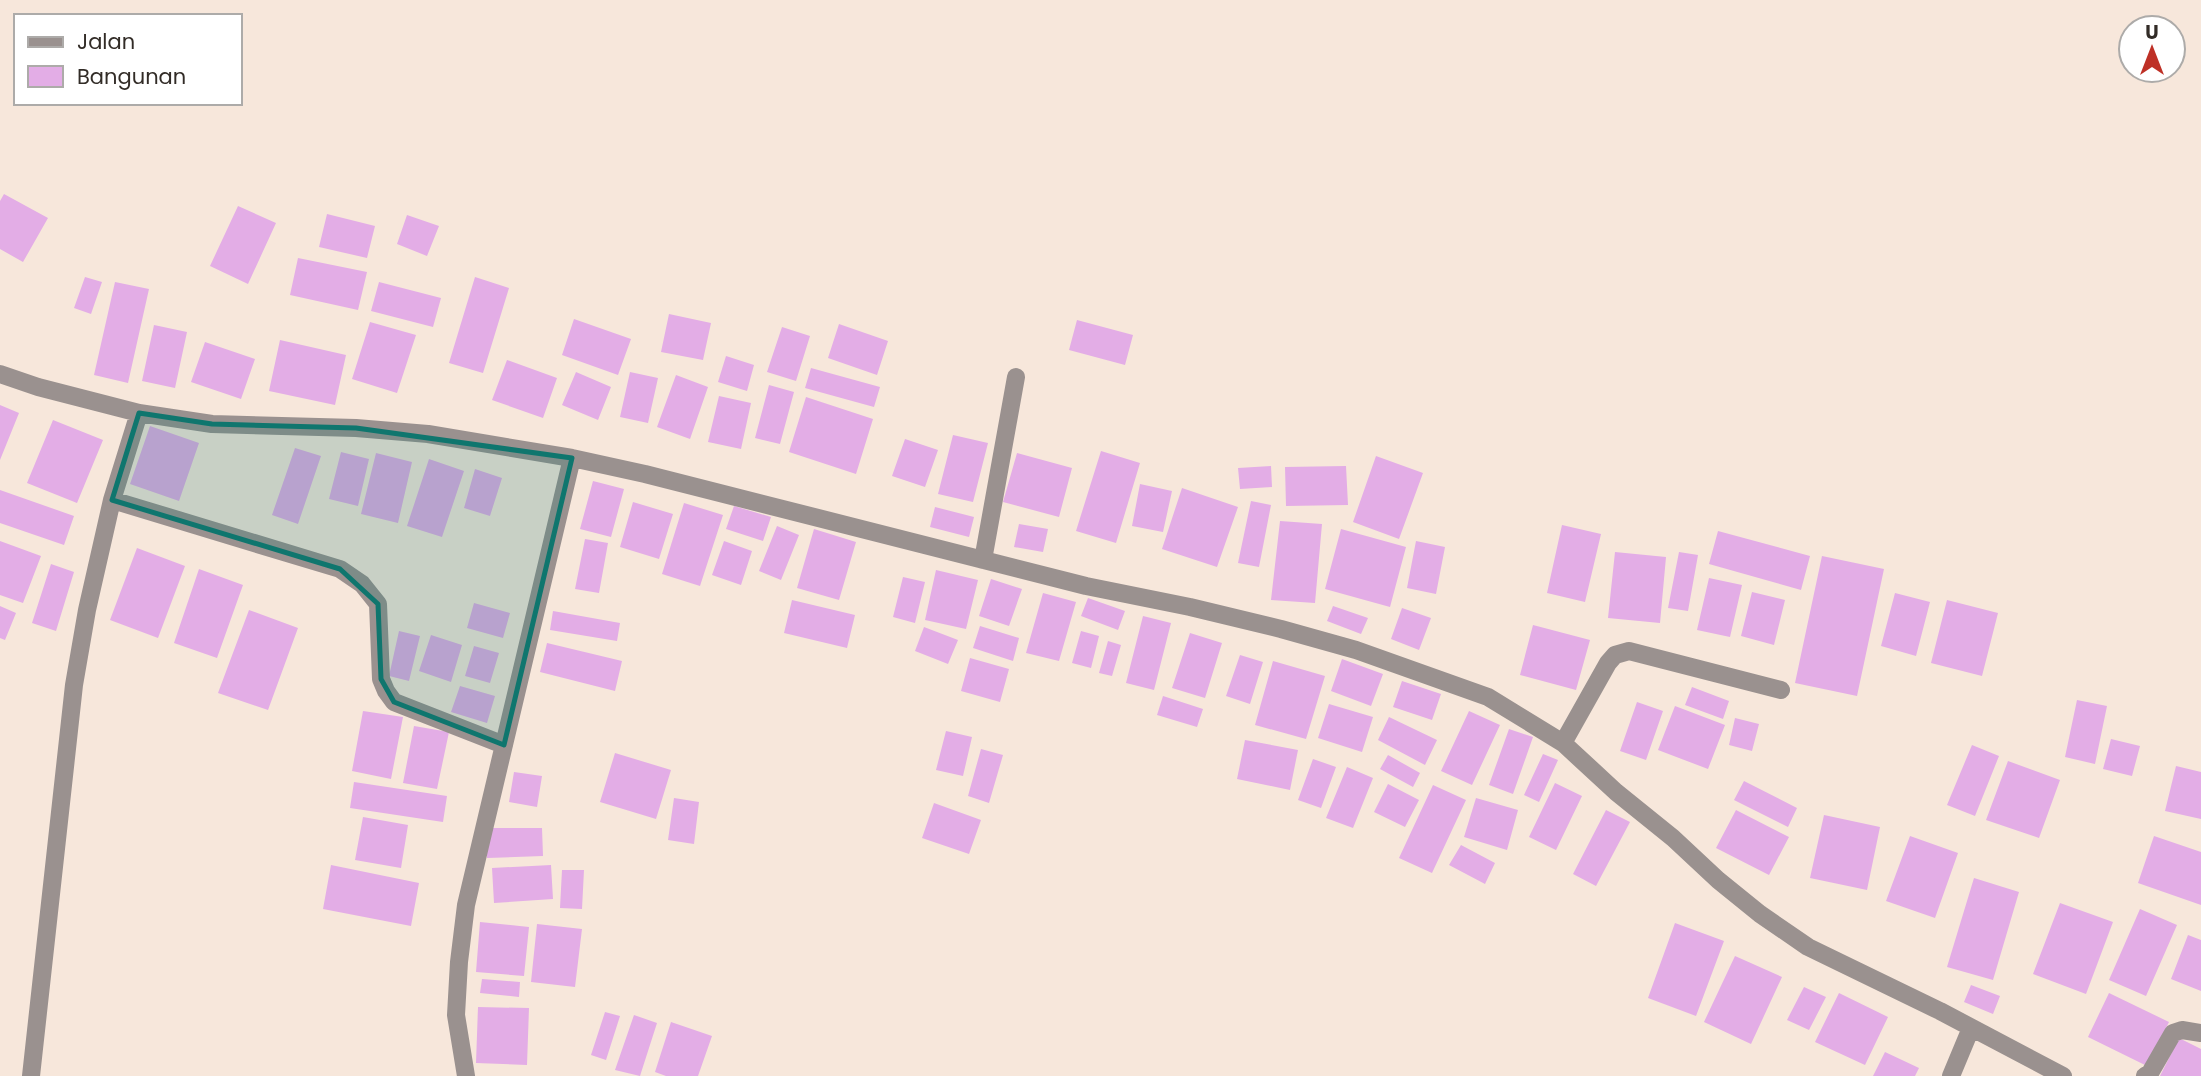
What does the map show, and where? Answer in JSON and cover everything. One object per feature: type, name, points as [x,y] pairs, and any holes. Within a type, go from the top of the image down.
[{"type":"street","points":[[0,374],[38,387],[139,413],[212,424],[356,428],[428,434],[572,458],[1086,586],[1190,607],[1356,649],[1488,697],[1563,743],[1616,792],[1673,838],[1717,880],[1808,947],[2063,1076]]},
{"type":"street","points":[[983,560],[1016,377]]},
{"type":"street","points":[[31,1076],[74,685],[112,500],[139,413]]},
{"type":"street","points":[[466,1076],[456,1015],[466,905],[572,458]]},
{"type":"street","points":[[112,500],[340,569],[362,584],[377,604],[381,679],[394,702],[504,745]]},
{"type":"street","points":[[1563,743],[1608,663],[1615,655],[1629,651],[1781,690]]},
{"type":"street","points":[[1951,1076],[1971,1028]]},
{"type":"street","points":[[2145,1076],[2150,1073],[2173,1033],[2182,1030],[2201,1033]]},
{"type":"highlighted area","points":[[139,413],[212,424],[356,428],[572,458],[504,745],[394,702],[381,679],[378,604],[340,569],[112,500]]},
{"type":"building","points":[[4,194],[48,218],[23,262],[0,249],[0,201]]},
{"type":"building","points":[[238,206],[276,223],[248,284],[210,266]]},
{"type":"building","points":[[327,214],[375,226],[367,258],[319,247]]},
{"type":"building","points":[[407,215],[439,226],[427,256],[397,244]]},
{"type":"building","points":[[298,258],[367,272],[358,310],[290,295]]},
{"type":"building","points":[[85,277],[102,282],[91,314],[74,308]]},
{"type":"building","points":[[475,277],[509,288],[483,373],[449,363]]},
{"type":"building","points":[[115,282],[149,289],[128,383],[94,375]]},
{"type":"building","points":[[379,282],[441,298],[433,327],[371,311]]},
{"type":"building","points":[[669,314],[711,323],[703,360],[661,352]]},
{"type":"building","points":[[574,319],[631,339],[618,375],[562,355]]},
{"type":"building","points":[[1077,320],[1133,335],[1125,365],[1069,350]]},
{"type":"building","points":[[370,322],[416,335],[397,393],[352,379]]},
{"type":"building","points":[[839,324],[888,341],[877,375],[828,358]]},
{"type":"building","points":[[154,325],[187,332],[175,388],[142,381]]},
{"type":"building","points":[[782,327],[810,336],[796,381],[767,372]]},
{"type":"building","points":[[280,340],[346,355],[335,405],[269,391]]},
{"type":"building","points":[[205,342],[255,359],[241,399],[191,382]]},
{"type":"building","points":[[726,356],[754,365],[747,391],[718,382]]},
{"type":"building","points":[[507,360],[557,378],[543,418],[492,400]]},
{"type":"building","points":[[811,368],[880,387],[874,407],[805,388]]},
{"type":"building","points":[[576,372],[611,387],[598,420],[562,405]]},
{"type":"building","points":[[630,372],[658,378],[648,423],[620,417]]},
{"type":"building","points":[[676,375],[708,387],[690,439],[657,427]]},
{"type":"building","points":[[769,385],[794,392],[780,444],[755,438]]},
{"type":"building","points":[[719,396],[751,403],[741,449],[708,442]]},
{"type":"building","points":[[806,397],[873,419],[856,474],[789,452]]},
{"type":"building","points":[[0,405],[19,413],[0,460]]},
{"type":"building","points":[[53,420],[103,440],[77,503],[27,483]]},
{"type":"building","points":[[150,426],[199,443],[179,501],[130,484]]},
{"type":"building","points":[[953,435],[988,443],[973,502],[938,494]]},
{"type":"building","points":[[905,439],[938,450],[925,487],[892,476]]},
{"type":"building","points":[[295,448],[321,456],[298,524],[272,515]]},
{"type":"building","points":[[1101,451],[1140,463],[1116,543],[1076,531]]},
{"type":"building","points":[[341,452],[369,459],[358,506],[329,499]]},
{"type":"building","points":[[376,453],[412,462],[398,523],[361,514]]},
{"type":"building","points":[[1017,453],[1072,468],[1059,517],[1003,502]]},
{"type":"building","points":[[1376,456],[1423,473],[1399,539],[1353,522]]},
{"type":"building","points":[[429,459],[464,471],[442,537],[407,526]]},
{"type":"building","points":[[1271,466],[1272,487],[1240,489],[1238,468]]},
{"type":"building","points":[[1346,466],[1348,505],[1286,506],[1285,467]]},
{"type":"building","points":[[475,469],[502,478],[490,516],[464,508]]},
{"type":"building","points":[[593,481],[624,489],[611,537],[580,529]]},
{"type":"building","points":[[1140,484],[1172,491],[1163,532],[1132,526]]},
{"type":"building","points":[[1182,488],[1238,507],[1217,567],[1162,549]]},
{"type":"building","points":[[0,490],[74,516],[64,545],[0,523]]},
{"type":"building","points":[[1251,501],[1271,505],[1259,567],[1238,563]]},
{"type":"building","points":[[633,502],[673,514],[659,559],[620,547]]},
{"type":"building","points":[[684,503],[723,515],[700,586],[662,574]]},
{"type":"building","points":[[734,506],[771,517],[763,541],[726,529]]},
{"type":"building","points":[[935,507],[974,517],[969,537],[930,527]]},
{"type":"building","points":[[1280,521],[1322,524],[1315,603],[1271,600]]},
{"type":"building","points":[[1019,524],[1048,529],[1043,552],[1014,547]]},
{"type":"building","points":[[1562,525],[1601,534],[1585,602],[1547,593]]},
{"type":"building","points":[[777,526],[799,535],[781,580],[759,571]]},
{"type":"building","points":[[814,529],[856,542],[839,600],[797,588]]},
{"type":"building","points":[[1341,529],[1406,547],[1390,607],[1325,589]]},
{"type":"building","points":[[1718,531],[1810,556],[1801,590],[1709,564]]},
{"type":"building","points":[[585,539],[608,543],[599,593],[575,589]]},
{"type":"building","points":[[0,541],[41,556],[23,603],[0,595]]},
{"type":"building","points":[[724,541],[752,551],[741,585],[712,575]]},
{"type":"building","points":[[1416,541],[1445,547],[1436,594],[1407,588]]},
{"type":"building","points":[[137,548],[185,566],[158,638],[110,620]]},
{"type":"building","points":[[1615,552],[1666,557],[1660,623],[1608,618]]},
{"type":"building","points":[[1679,552],[1698,555],[1688,611],[1668,608]]},
{"type":"building","points":[[1822,556],[1884,569],[1857,696],[1795,683]]},
{"type":"building","points":[[51,564],[74,572],[56,631],[32,623]]},
{"type":"building","points":[[199,569],[243,585],[217,658],[174,643]]},
{"type":"building","points":[[936,570],[978,580],[966,629],[925,620]]},
{"type":"building","points":[[903,577],[925,582],[915,623],[893,617]]},
{"type":"building","points":[[1709,578],[1742,585],[1730,637],[1697,630]]},
{"type":"building","points":[[991,579],[1022,589],[1009,626],[979,616]]},
{"type":"building","points":[[1752,592],[1785,600],[1774,645],[1741,636]]},
{"type":"building","points":[[1043,593],[1076,602],[1059,661],[1026,653]]},
{"type":"building","points":[[1895,593],[1930,602],[1916,656],[1881,646]]},
{"type":"building","points":[[1088,598],[1125,611],[1118,630],[1081,616]]},
{"type":"building","points":[[792,600],[855,615],[847,648],[784,633]]},
{"type":"building","points":[[1947,600],[1998,613],[1982,676],[1931,663]]},
{"type":"building","points":[[474,603],[510,613],[503,638],[467,628]]},
{"type":"building","points":[[0,606],[16,613],[5,640],[0,638]]},
{"type":"building","points":[[1333,606],[1368,618],[1361,634],[1327,621]]},
{"type":"building","points":[[1402,608],[1431,618],[1419,650],[1391,639]]},
{"type":"building","points":[[249,610],[298,628],[268,710],[218,693]]},
{"type":"building","points":[[553,611],[620,623],[617,641],[550,630]]},
{"type":"building","points":[[1143,616],[1171,623],[1154,690],[1126,683]]},
{"type":"building","points":[[1533,625],[1590,640],[1576,690],[1520,675]]},
{"type":"building","points":[[980,626],[1019,638],[1013,661],[973,648]]},
{"type":"building","points":[[924,627],[958,640],[948,664],[915,651]]},
{"type":"building","points":[[399,631],[420,636],[409,681],[389,676]]},
{"type":"building","points":[[1081,631],[1099,636],[1091,668],[1072,663]]},
{"type":"building","points":[[1190,633],[1222,643],[1205,698],[1172,688]]},
{"type":"building","points":[[431,635],[462,645],[451,682],[419,671]]},
{"type":"building","points":[[1108,641],[1121,645],[1112,676],[1099,673]]},
{"type":"building","points":[[547,643],[622,661],[615,691],[540,672]]},
{"type":"building","points":[[474,646],[499,653],[490,683],[465,676]]},
{"type":"building","points":[[1240,655],[1263,662],[1250,704],[1226,696]]},
{"type":"building","points":[[970,658],[1009,669],[1000,702],[961,691]]},
{"type":"building","points":[[1342,659],[1383,674],[1371,706],[1331,691]]},
{"type":"building","points":[[1273,661],[1325,676],[1306,739],[1255,725]]},
{"type":"building","points":[[1402,681],[1441,694],[1432,720],[1393,707]]},
{"type":"building","points":[[460,686],[495,696],[487,723],[451,712]]},
{"type":"building","points":[[1692,687],[1729,701],[1723,719],[1685,705]]},
{"type":"building","points":[[1163,696],[1203,709],[1197,727],[1157,715]]},
{"type":"building","points":[[2077,700],[2107,706],[2095,764],[2065,757]]},
{"type":"building","points":[[1637,702],[1663,711],[1646,760],[1620,751]]},
{"type":"building","points":[[1329,704],[1373,717],[1362,752],[1318,738]]},
{"type":"building","points":[[1675,706],[1725,725],[1708,769],[1658,750]]},
{"type":"building","points":[[363,711],[403,717],[391,779],[352,771]]},
{"type":"building","points":[[1469,711],[1500,725],[1472,785],[1441,771]]},
{"type":"building","points":[[1389,717],[1437,740],[1425,765],[1378,740]]},
{"type":"building","points":[[1735,718],[1759,724],[1752,751],[1729,745]]},
{"type":"building","points":[[414,726],[449,732],[437,789],[403,783]]},
{"type":"building","points":[[1509,729],[1533,737],[1513,794],[1489,785]]},
{"type":"building","points":[[946,731],[972,737],[963,776],[936,770]]},
{"type":"building","points":[[2111,739],[2140,746],[2132,776],[2103,769]]},
{"type":"building","points":[[1245,740],[1298,750],[1290,790],[1237,779]]},
{"type":"building","points":[[1972,745],[1999,756],[1975,816],[1947,805]]},
{"type":"building","points":[[981,749],[1003,755],[989,803],[968,796]]},
{"type":"building","points":[[615,753],[671,770],[656,819],[600,802]]},
{"type":"building","points":[[1543,754],[1558,760],[1539,802],[1524,795]]},
{"type":"building","points":[[1388,755],[1420,773],[1413,787],[1380,769]]},
{"type":"building","points":[[1313,759],[1336,767],[1321,808],[1298,800]]},
{"type":"building","points":[[2008,761],[2060,780],[2039,838],[1986,820]]},
{"type":"building","points":[[2176,766],[2201,772],[2201,819],[2165,811]]},
{"type":"building","points":[[1347,767],[1373,778],[1353,828],[1326,818]]},
{"type":"building","points":[[514,772],[542,776],[537,807],[509,802]]},
{"type":"building","points":[[1744,781],[1797,808],[1788,827],[1734,800]]},
{"type":"building","points":[[354,782],[447,796],[443,822],[350,808]]},
{"type":"building","points":[[1555,783],[1582,796],[1556,850],[1529,837]]},
{"type":"building","points":[[1388,784],[1419,800],[1405,827],[1374,812]]},
{"type":"building","points":[[1433,785],[1466,800],[1432,873],[1399,858]]},
{"type":"building","points":[[674,798],[699,802],[694,844],[668,840]]},
{"type":"building","points":[[1476,798],[1518,810],[1507,850],[1464,837]]},
{"type":"building","points":[[934,803],[981,820],[969,854],[922,838]]},
{"type":"building","points":[[1606,810],[1630,822],[1596,886],[1573,874]]},
{"type":"building","points":[[1736,810],[1789,837],[1769,875],[1716,848]]},
{"type":"building","points":[[1824,815],[1880,827],[1867,890],[1810,878]]},
{"type":"building","points":[[363,817],[408,825],[401,868],[355,860]]},
{"type":"building","points":[[486,828],[542,828],[543,856],[487,858]]},
{"type":"building","points":[[1910,836],[1958,853],[1935,918],[1886,901]]},
{"type":"building","points":[[2154,836],[2201,852],[2201,905],[2138,883]]},
{"type":"building","points":[[1461,845],[1495,863],[1485,884],[1449,865]]},
{"type":"building","points":[[331,865],[419,883],[411,926],[323,909]]},
{"type":"building","points":[[551,865],[553,899],[494,903],[492,868]]},
{"type":"building","points":[[562,870],[584,870],[582,909],[560,908]]},
{"type":"building","points":[[1974,878],[2019,892],[1993,980],[1947,967]]},
{"type":"building","points":[[2060,903],[2113,922],[2086,994],[2033,974]]},
{"type":"building","points":[[2140,909],[2177,925],[2146,996],[2109,980]]},
{"type":"building","points":[[480,922],[529,927],[524,976],[476,972]]},
{"type":"building","points":[[1675,923],[1724,941],[1696,1016],[1648,998]]},
{"type":"building","points":[[537,924],[582,929],[575,987],[531,982]]},
{"type":"building","points":[[2188,935],[2201,940],[2201,991],[2171,979]]},
{"type":"building","points":[[1735,956],[1782,977],[1751,1044],[1704,1022]]},
{"type":"building","points":[[482,979],[520,982],[519,997],[480,993]]},
{"type":"building","points":[[1971,985],[2000,996],[1993,1014],[1964,1002]]},
{"type":"building","points":[[1804,987],[1826,997],[1809,1030],[1787,1020]]},
{"type":"building","points":[[1839,993],[1888,1017],[1865,1065],[1815,1042]]},
{"type":"building","points":[[2109,993],[2169,1022],[2147,1066],[2088,1037]]},
{"type":"building","points":[[478,1007],[529,1008],[527,1065],[476,1063]]},
{"type":"building","points":[[605,1012],[620,1016],[606,1060],[591,1055]]},
{"type":"building","points":[[634,1015],[657,1023],[640,1076],[615,1070]]},
{"type":"building","points":[[671,1022],[712,1036],[698,1076],[666,1076],[655,1072]]},
{"type":"building","points":[[2179,1038],[2201,1049],[2201,1076],[2160,1076]]},
{"type":"building","points":[[1885,1052],[1919,1068],[1915,1076],[1873,1076]]}]
